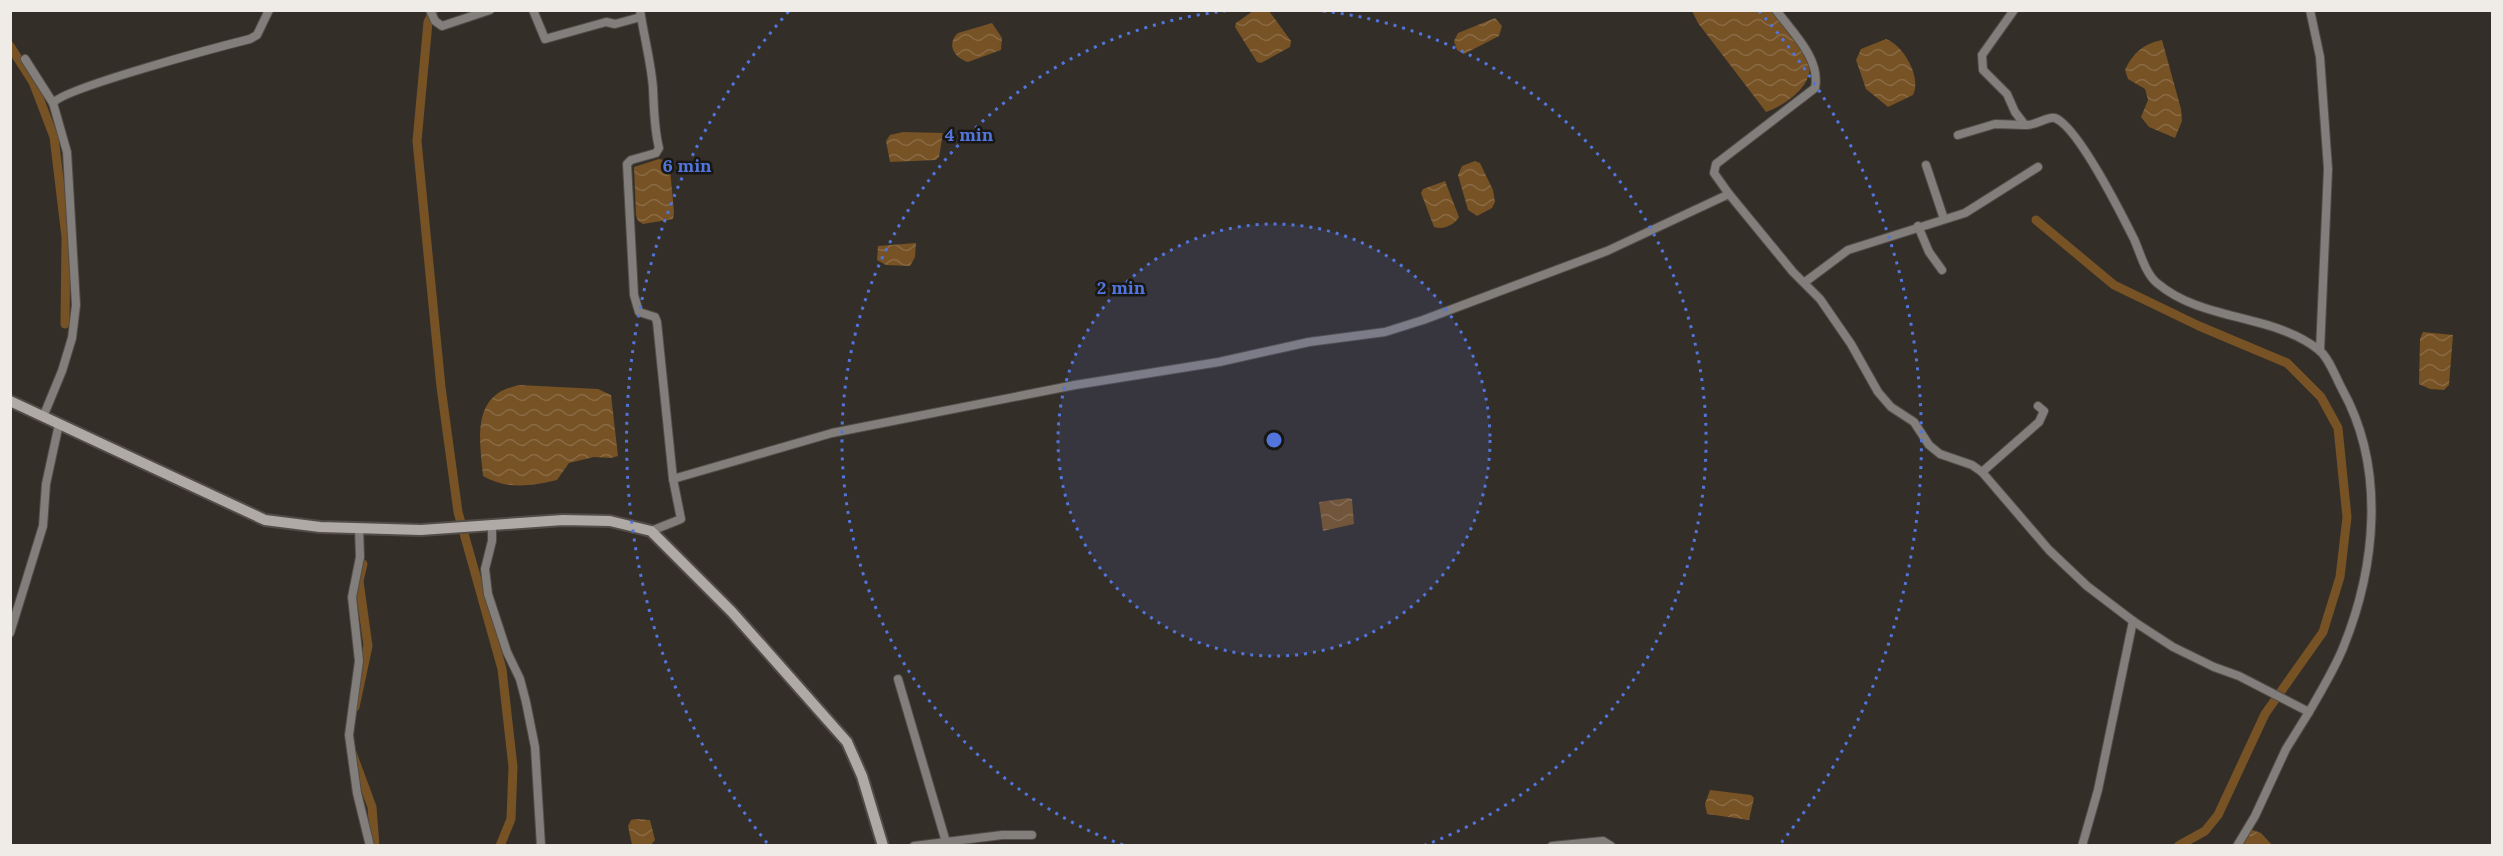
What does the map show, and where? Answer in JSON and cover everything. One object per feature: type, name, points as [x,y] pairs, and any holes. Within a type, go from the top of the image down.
[{"type":"main road","points":[[10,401],[266,520],[320,527],[422,530],[490,524],[610,521],[651,531],[732,612],[847,742],[862,776],[883,846]]},
{"type":"street","points":[[53,103],[57,98],[190,54],[250,39],[257,35],[269,10]]},
{"type":"street","points":[[431,13],[442,26],[489,10]]},
{"type":"street","points":[[533,10],[545,39],[606,22],[615,24],[640,14],[648,50],[653,88],[652,111],[659,148],[656,153],[631,160],[627,164],[634,295],[639,312],[655,317],[657,322],[673,479],[681,519],[651,531]]},
{"type":"street","points":[[1776,10],[1813,61],[1817,75],[1815,88],[1716,165],[1714,173],[1786,265],[1806,282],[1845,335],[1878,392],[1891,407],[1914,422],[1929,445],[1940,454],[1972,465],[1982,472],[2049,550],[2087,586],[2133,621],[2173,647],[2263,688],[2306,711]]},
{"type":"street","points":[[2014,10],[1982,55],[1983,70],[2007,94],[2014,112],[2025,124]]},
{"type":"street","points":[[2237,846],[2255,816],[2306,711],[2343,649],[2366,573],[2372,506],[2369,468],[2359,428],[2352,408],[2320,351],[2328,169],[2320,57],[2310,10]]},
{"type":"street","points":[[25,59],[53,103],[67,152],[76,305],[72,338],[62,371],[43,417]]},
{"type":"street","points":[[1958,135],[1995,124],[2034,125],[2048,118],[2056,118],[2072,133],[2099,172],[2155,282],[2182,298],[2213,312],[2279,329],[2320,351]]},
{"type":"street","points":[[1926,165],[1944,219]]},
{"type":"street","points":[[1806,282],[1848,250],[1965,213],[2038,167]]},
{"type":"street","points":[[673,479],[832,433],[1076,385],[1257,355],[1309,342],[1385,332],[1607,251],[1729,194]]},
{"type":"street","points":[[1918,226],[1929,252],[1942,270]]},
{"type":"street","points":[[1982,472],[2039,422],[2044,411],[2038,406]]},
{"type":"street","points":[[10,633],[43,526],[46,484],[59,424]]},
{"type":"street","points":[[490,524],[492,541],[485,569],[488,594],[497,626],[520,679],[526,702],[535,747],[541,846]]},
{"type":"street","points":[[359,528],[360,557],[352,597],[359,661],[349,735],[357,793],[370,846]]},
{"type":"street","points":[[2082,846],[2098,790],[2133,621]]},
{"type":"street","points":[[898,679],[946,842]]},
{"type":"street","points":[[914,846],[1032,835]]},
{"type":"street","points":[[1552,846],[1603,841],[1611,846]]},
{"type":"water","points":[[1253,11],[1269,11],[1291,41],[1290,47],[1261,63],[1257,62],[1235,27],[1236,23]]},
{"type":"water","points":[[1692,11],[1774,11],[1806,53],[1809,73],[1806,82],[1784,103],[1766,112],[1698,23]]},
{"type":"water","points":[[1495,18],[1502,26],[1499,36],[1464,54],[1457,50],[1454,41],[1458,33]]},
{"type":"water","points":[[992,23],[1002,38],[1001,50],[968,62],[956,54],[952,46],[954,37],[958,33]]},
{"type":"water","points":[[1886,39],[1899,48],[1909,62],[1915,80],[1913,95],[1888,107],[1866,89],[1856,60],[1861,49]]},
{"type":"water","points":[[2162,40],[2181,109],[2182,121],[2175,138],[2149,127],[2141,117],[2148,100],[2145,89],[2128,79],[2125,70],[2139,50]]},
{"type":"water","points":[[903,132],[943,133],[939,157],[936,160],[890,162],[886,141],[890,135]]},
{"type":"water","points":[[659,159],[667,161],[670,169],[673,219],[643,224],[638,221],[636,215],[634,167]]},
{"type":"water","points":[[1475,161],[1480,163],[1493,190],[1495,202],[1492,208],[1477,216],[1468,210],[1458,175],[1462,166]]},
{"type":"water","points":[[1445,181],[1459,217],[1448,226],[1438,228],[1434,227],[1421,193],[1423,189]]},
{"type":"water","points":[[916,243],[915,257],[910,266],[886,265],[877,260],[878,246]]},
{"type":"water","points":[[2423,332],[2453,335],[2449,385],[2444,390],[2430,389],[2419,384],[2420,339]]},
{"type":"water","points":[[519,385],[598,389],[611,395],[618,456],[594,457],[569,463],[557,480],[538,484],[510,485],[483,476],[480,432],[484,410],[497,394]]},
{"type":"water","points":[[1352,499],[1354,524],[1323,531],[1319,502]]},
{"type":"water","points":[[1710,790],[1751,795],[1754,798],[1749,820],[1707,814],[1705,804]]},
{"type":"water","points":[[631,820],[650,820],[655,840],[651,845],[632,845],[628,826]]},
{"type":"water","points":[[2250,829],[2261,833],[2272,845],[2241,846]]},
{"type":"waterway","points":[[434,10],[428,22],[417,141],[441,387],[458,512],[502,669],[513,767],[511,819],[500,846]]},
{"type":"waterway","points":[[10,46],[33,82],[54,137],[66,237],[65,324]]},
{"type":"waterway","points":[[2036,220],[2114,285],[2199,326],[2287,363],[2321,397],[2338,428],[2347,517],[2340,577],[2323,632],[2265,714],[2218,815],[2205,831],[2178,846]]},
{"type":"waterway","points":[[355,707],[368,646],[359,581],[363,564]]},
{"type":"waterway","points":[[351,750],[372,807],[375,846]]}]
